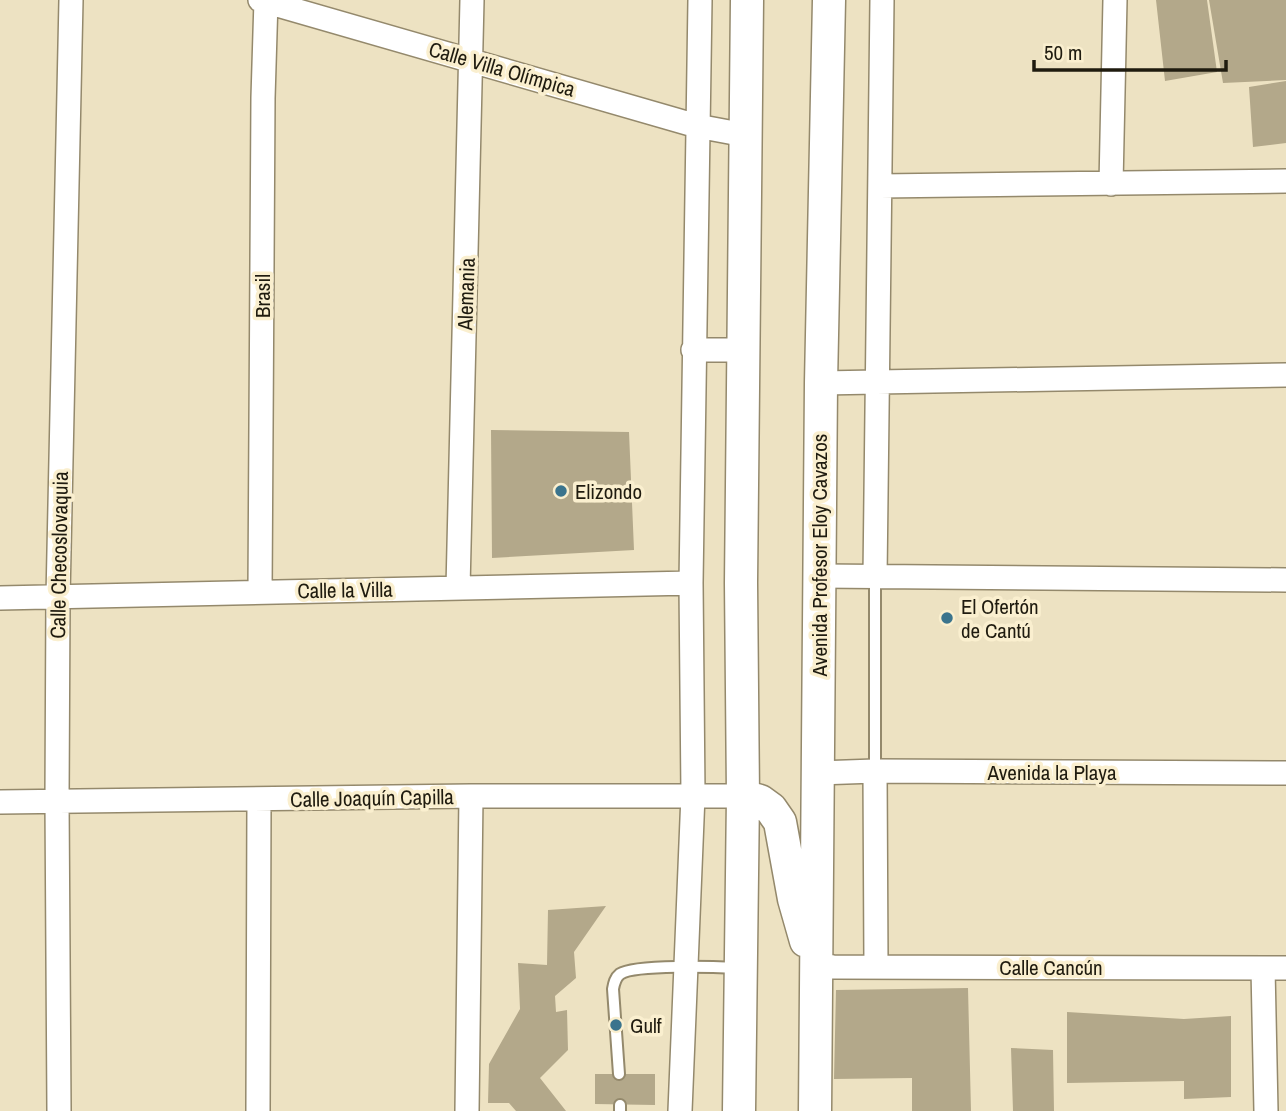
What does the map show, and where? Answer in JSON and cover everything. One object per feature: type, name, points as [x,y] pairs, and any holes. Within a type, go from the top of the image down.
[{"type":"main road","points":[[738,1111],[743,796],[741,583],[747,0]]},
{"type":"main road","name":"Avenida Profesor Eloy Cavazos","points":[[815,1111],[821,383],[829,0]]},
{"type":"main road","points":[[743,796],[760,801],[771,809],[780,822],[794,899],[810,954],[817,965]]},
{"type":"street","name":"Calle Checoslovaquia","points":[[59,1111],[58,597],[71,0]]},
{"type":"street","name":"Alemania","points":[[458,588],[472,0]]},
{"type":"street","points":[[680,1111],[693,795],[693,350],[700,0]]},
{"type":"street","points":[[875,577],[882,0]]},
{"type":"street","points":[[1111,184],[1115,0]]},
{"type":"street","name":"Calle Villa Olímpica","points":[[264,1],[697,126],[745,135]]},
{"type":"street","name":"Brasil","points":[[260,592],[264,1]]},
{"type":"street","points":[[880,186],[1286,181]]},
{"type":"street","points":[[693,350],[744,350]]},
{"type":"street","points":[[821,383],[1286,375]]},
{"type":"street","points":[[820,576],[1286,580]]},
{"type":"street","name":"Calle la Villa","points":[[0,598],[691,583]]},
{"type":"street","points":[[875,771],[876,966]]},
{"type":"street","name":"Avenida la Playa","points":[[818,773],[1286,773]]},
{"type":"street","points":[[467,1111],[471,796]]},
{"type":"street","name":"Calle Joaquín Capilla","points":[[0,802],[471,796],[743,796]]},
{"type":"street","points":[[258,1111],[259,799]]},
{"type":"street","name":"Calle Cancún","points":[[817,965],[1286,968]]},
{"type":"street","points":[[1263,968],[1266,1111]]},
{"type":"lane","points":[[875,577],[875,771]]},
{"type":"lane","points":[[619,1074],[613,989],[620,974],[685,966],[741,968]]},
{"type":"building","points":[[1156,0],[1207,0],[1217,72],[1165,81]]},
{"type":"building","points":[[1209,0],[1286,0],[1286,80],[1223,83]]},
{"type":"building","points":[[1286,81],[1286,143],[1253,147],[1249,87]]},
{"type":"building","name":"Elizondo","points":[[491,430],[629,432],[634,550],[492,558]]},
{"type":"building","points":[[606,906],[574,952],[576,978],[555,996],[556,1012],[567,1010],[568,1050],[540,1078],[566,1111],[516,1111],[509,1103],[488,1103],[489,1064],[520,1009],[518,963],[547,965],[548,910]]},
{"type":"building","points":[[968,988],[971,1111],[912,1111],[912,1078],[834,1079],[836,990]]},
{"type":"building","points":[[1067,1012],[1184,1019],[1231,1016],[1231,1097],[1184,1099],[1184,1081],[1067,1083]]},
{"type":"building","points":[[1011,1048],[1053,1050],[1054,1111],[1013,1111]]},
{"type":"building","points":[[595,1074],[655,1074],[655,1105],[595,1104]]},
{"type":"place","name":"Elizondo","points":[[561,491]]},
{"type":"place","name":"El Ofertón de Cantú","points":[[947,618]]},
{"type":"place","name":"Gulf","points":[[616,1025]]}]
